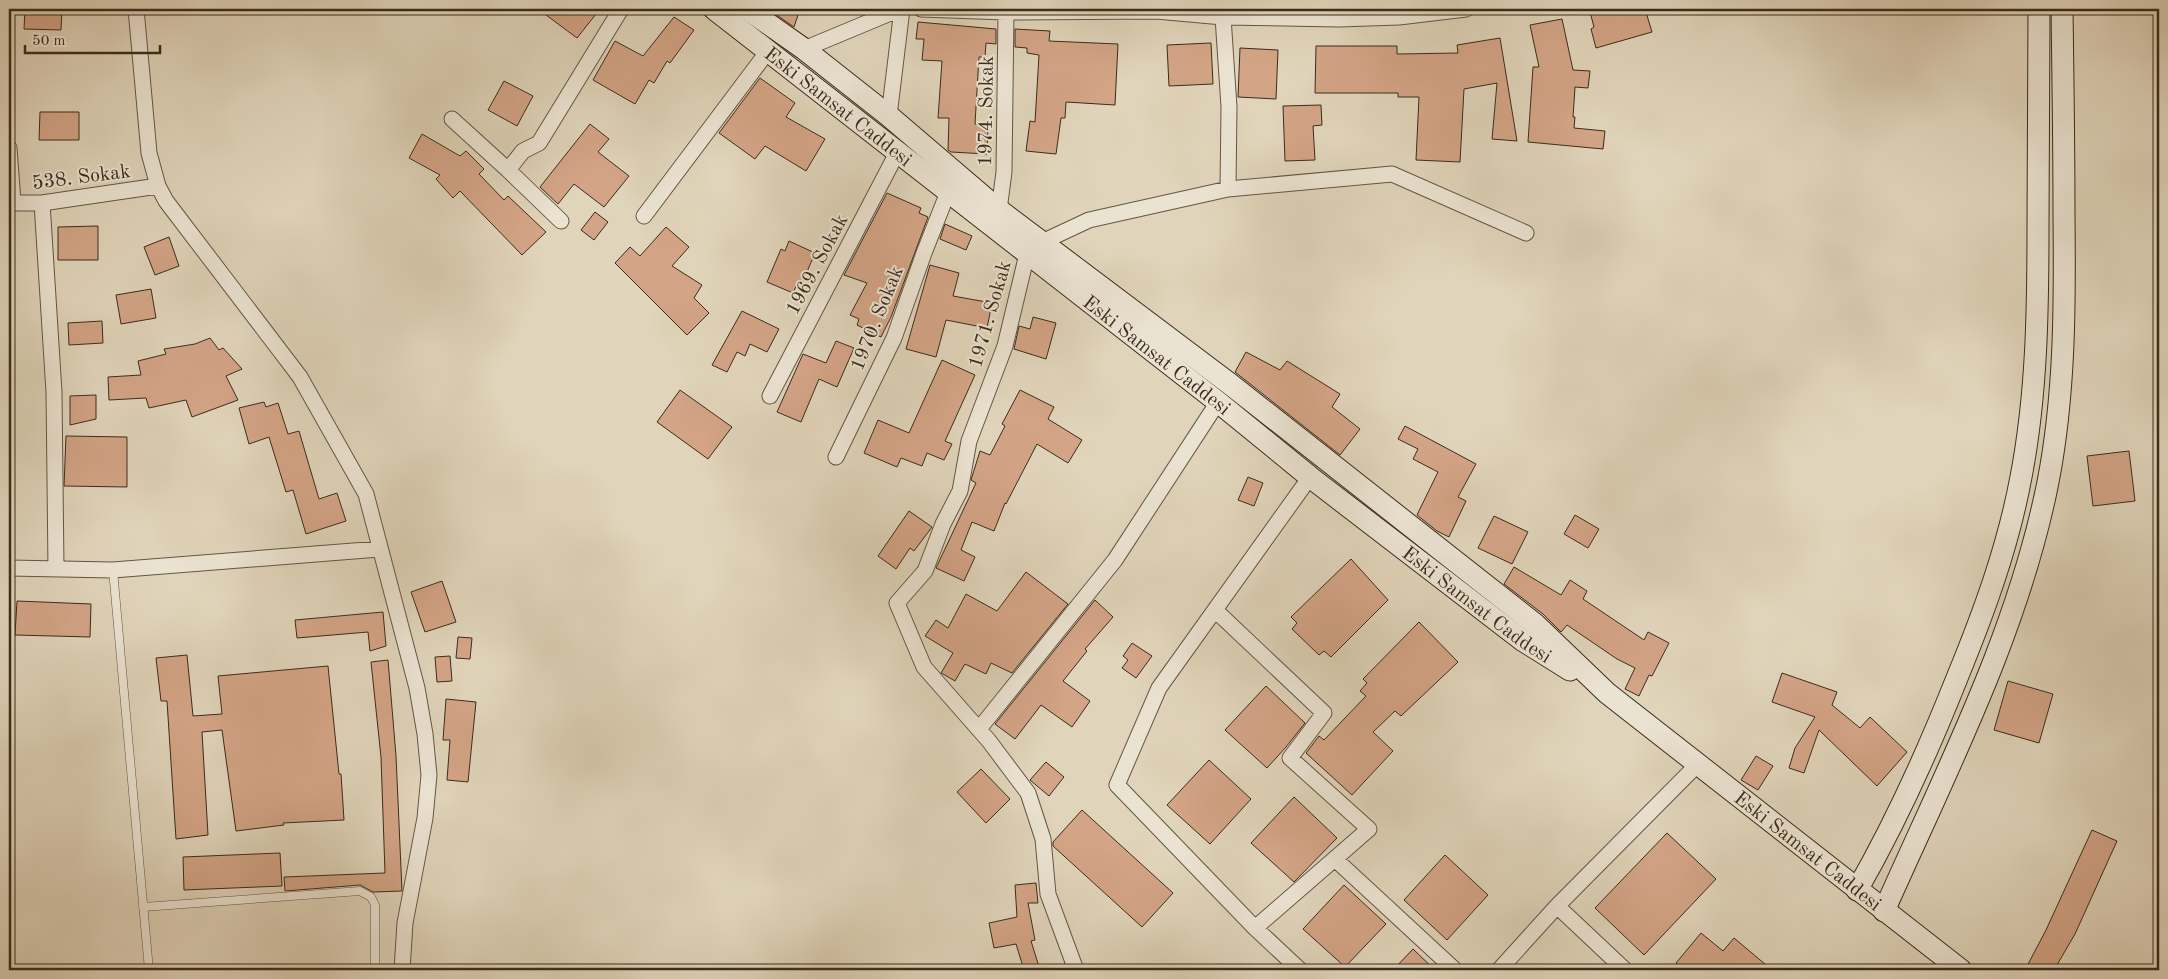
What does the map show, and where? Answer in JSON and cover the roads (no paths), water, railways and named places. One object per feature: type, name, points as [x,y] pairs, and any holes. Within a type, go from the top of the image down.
[{"type":"street","points":[[136,9],[149,153],[158,186],[166,201],[300,377],[366,494],[416,688],[425,734],[429,775],[425,818],[405,923],[402,970]]},
{"type":"street","points":[[508,170],[523,152],[539,143],[621,9]]},
{"type":"street","name":"Eski Samsat Caddesi","points":[[714,9],[948,192],[1034,248],[1230,384],[1535,624],[1607,693],[1961,970]]},
{"type":"street","points":[[804,49],[901,9],[889,116]]},
{"type":"street","points":[[921,9],[1006,12],[1156,10],[1223,18],[1339,19],[1389,18],[1466,9]]},
{"type":"street","points":[[1857,890],[1885,841],[1928,748],[1983,614],[2002,554],[2022,476],[2035,367],[2038,286],[2039,9]]},
{"type":"street","points":[[1884,910],[1964,734],[2012,614],[2033,543],[2048,480],[2061,378],[2065,287],[2062,9]]},
{"type":"street","name":"Eski Samsat Caddesi","points":[[755,11],[889,116],[999,210],[1034,248],[1310,477],[1522,640],[1607,693]]},
{"type":"street","name":"1974. Sokak","points":[[999,210],[1004,172],[1006,12]]},
{"type":"street","points":[[1223,18],[1229,107],[1228,189]]},
{"type":"street","points":[[644,216],[768,51]]},
{"type":"street","points":[[452,119],[561,222]]},
{"type":"street","points":[[9,148],[11,202]]},
{"type":"street","name":"1969. Sokak","points":[[770,396],[898,151]]},
{"type":"street","points":[[1034,248],[1089,220],[1228,189],[1392,174],[1526,233]]},
{"type":"street","name":"538. Sokak","points":[[11,202],[42,203],[158,186]]},
{"type":"street","name":"1970. Sokak","points":[[836,457],[894,338],[948,192]]},
{"type":"street","points":[[42,203],[54,392],[56,568]]},
{"type":"street","name":"1971. Sokak","points":[[979,729],[924,667],[896,603],[924,571],[943,524],[960,491],[969,441],[1005,346],[1034,248]]},
{"type":"street","points":[[1076,970],[1048,894],[1043,839],[1028,793],[979,729],[1115,560],[1218,402]]},
{"type":"street","points":[[1300,970],[1255,928],[1117,786],[1159,688],[1310,477]]},
{"type":"street","points":[[9,568],[113,570],[379,549]]},
{"type":"street","points":[[1215,610],[1324,713],[1290,758],[1369,829],[1336,860],[1255,928]]},
{"type":"street","points":[[1499,970],[1557,906],[1697,765]]},
{"type":"street","points":[[1336,860],[1455,970]]},
{"type":"street","points":[[1557,906],[1625,970]]},
{"type":"lane","points":[[113,570],[149,970]]},
{"type":"lane","points":[[143,908],[360,891],[371,898],[375,905],[375,970]]},
{"type":"lane","points":[[9,970],[14,970]]}]
